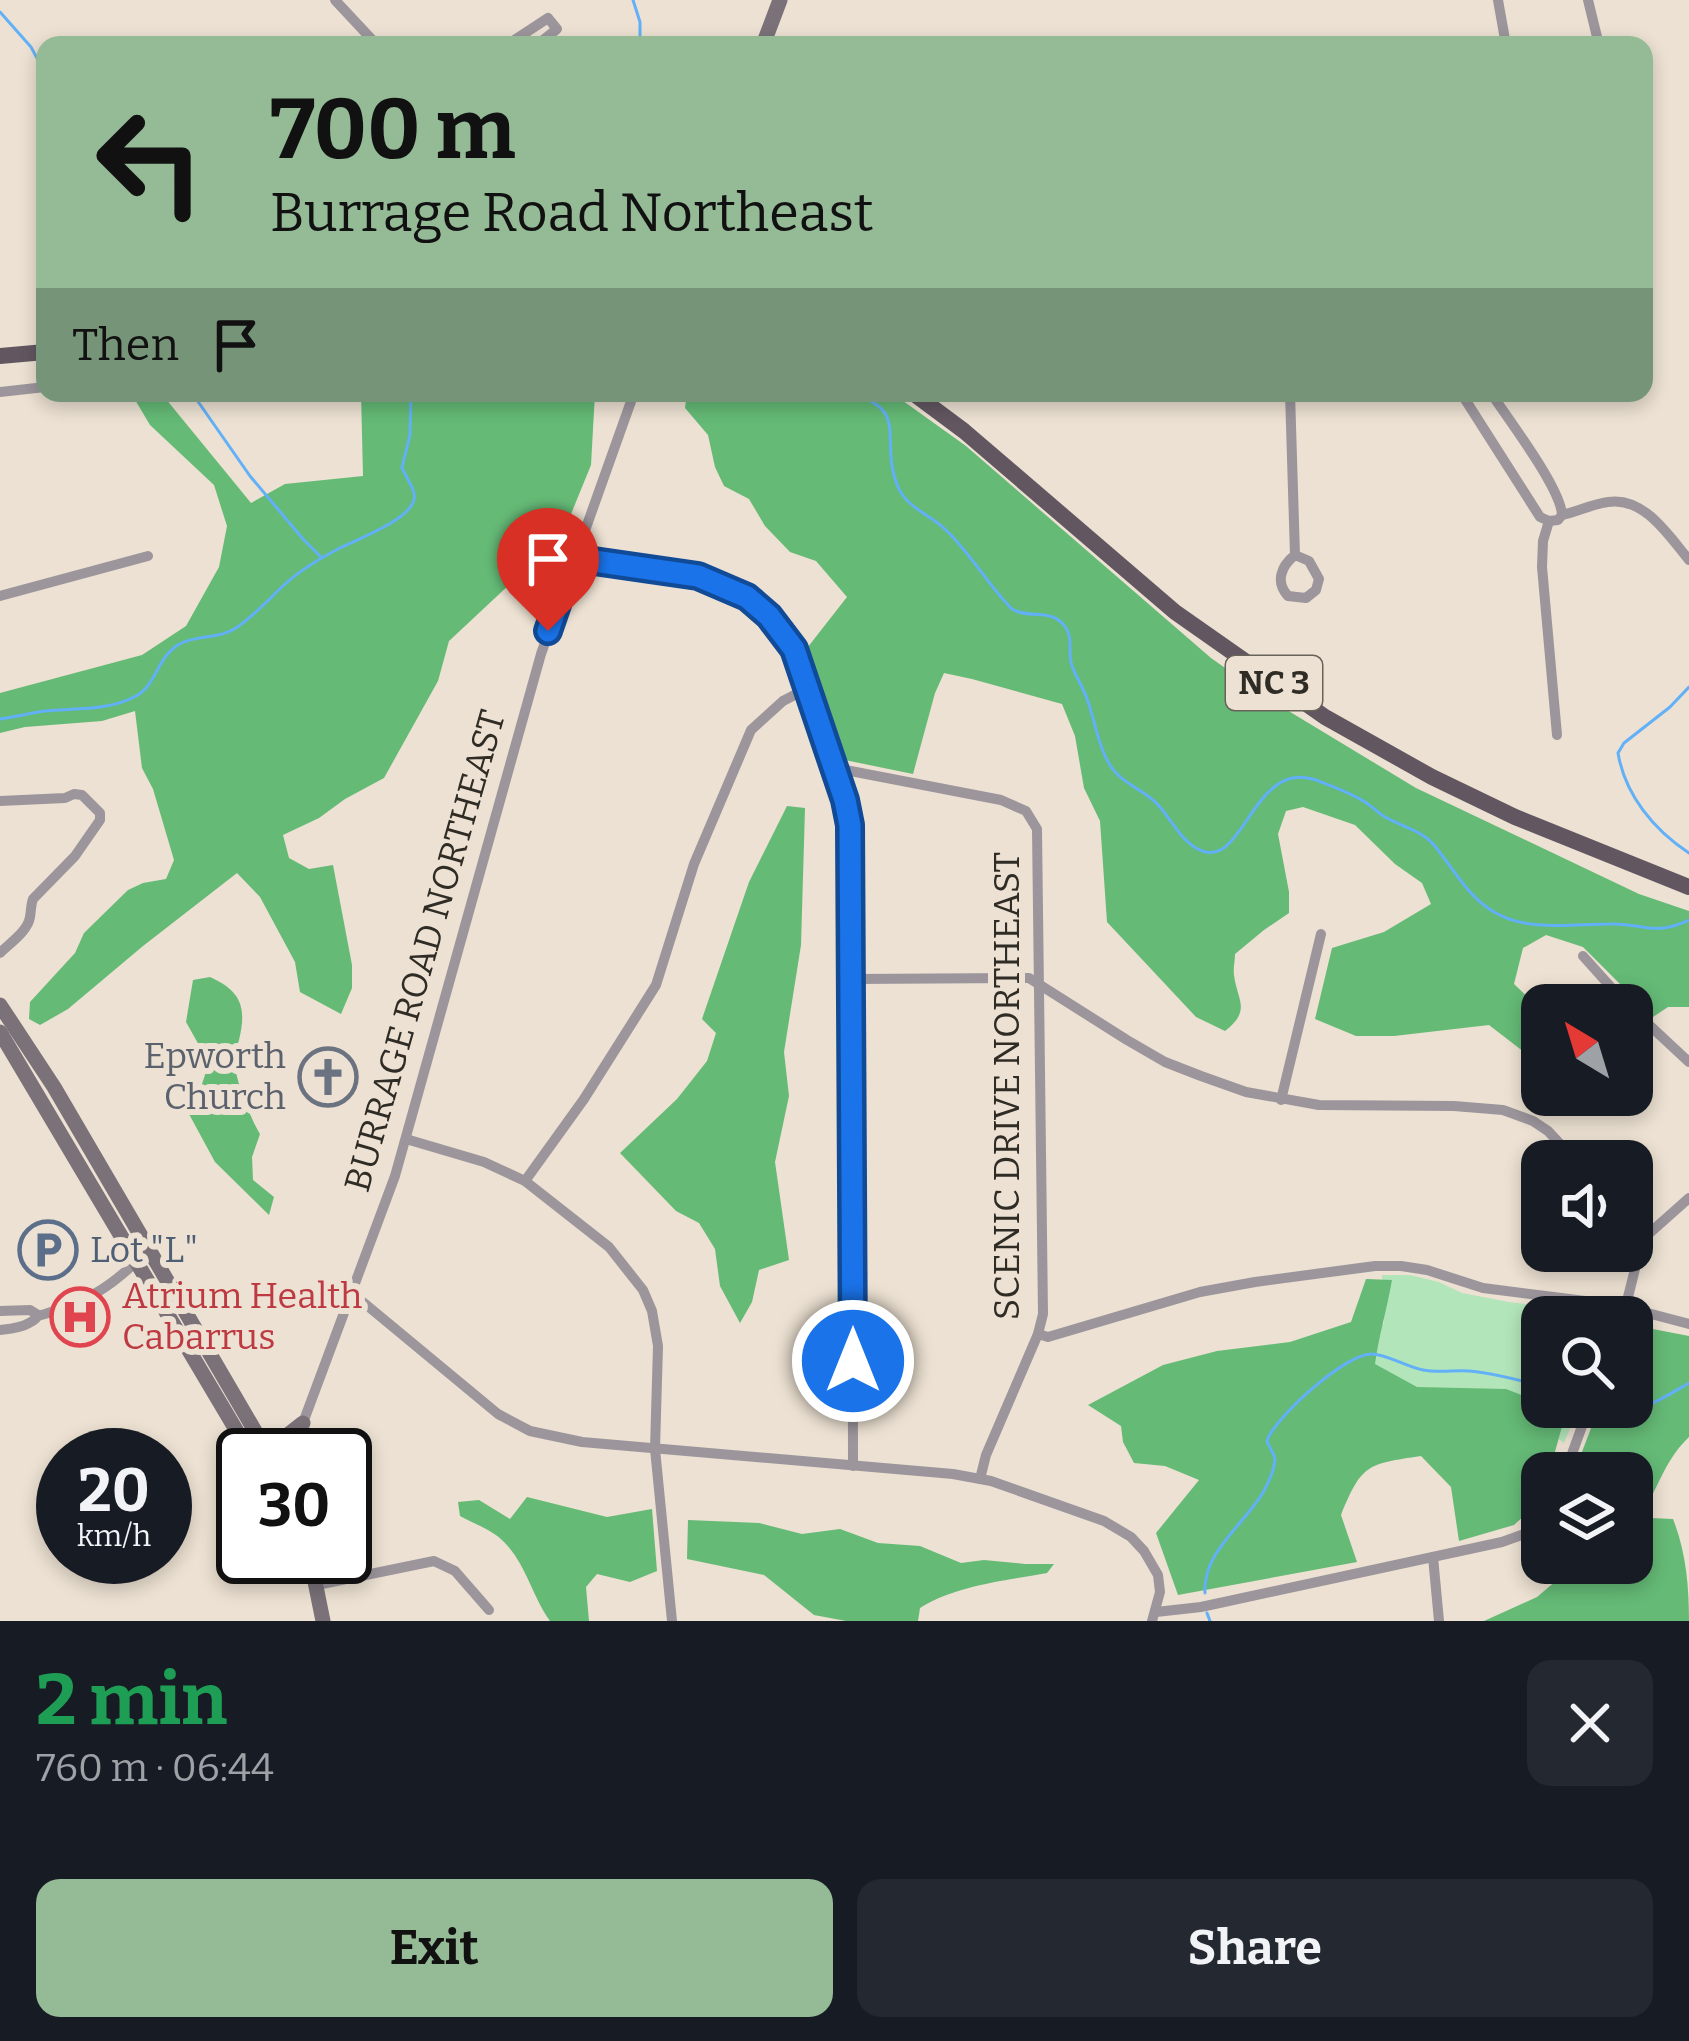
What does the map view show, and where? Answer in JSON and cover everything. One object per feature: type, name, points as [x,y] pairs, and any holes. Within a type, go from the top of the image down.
[{"type":"main road","points":[[766,36],[780,0]]},
{"type":"main road","points":[[0,356],[36,353]]},
{"type":"main road","name":"NC 3","points":[[926,402],[1175,612],[1325,717],[1515,817],[1689,887]]},
{"type":"main road","points":[[0,1005],[16,1056],[235,1428]]},
{"type":"main road","points":[[0,1032],[147,1247],[253,1428]]},
{"type":"main road","points":[[297,1428],[303,1423]]},
{"type":"main road","points":[[317,1585],[322,1621]]},
{"type":"street","points":[[335,0],[369,36]]},
{"type":"street","points":[[1498,0],[1504,36]]},
{"type":"street","points":[[1588,0],[1597,36]]},
{"type":"street","points":[[521,36],[548,18],[557,28],[548,36]]},
{"type":"street","points":[[0,392],[36,388]]},
{"type":"street","name":"BURRAGE ROAD NORTHEAST","points":[[301,1428],[406,1139],[541,654],[631,402]]},
{"type":"street","points":[[1290,402],[1295,554]]},
{"type":"street","points":[[1467,402],[1540,517],[1625,502],[1653,519],[1689,560]]},
{"type":"street","points":[[1497,402],[1562,505],[1543,541],[1542,567],[1557,735]]},
{"type":"street","points":[[0,596],[148,556]]},
{"type":"street","points":[[573,558],[698,576],[747,597],[788,638],[835,768],[850,825],[853,1466]]},
{"type":"street","points":[[525,1181],[565,1128],[656,985],[694,864],[752,730],[783,701],[808,688]]},
{"type":"street","name":"SCENIC DRIVE NORTHEAST","points":[[835,768],[1000,800],[1027,812],[1038,836],[1042,1314],[980,1478]]},
{"type":"street","points":[[0,801],[74,794],[100,813],[100,820],[75,856],[33,898],[25,928],[0,953]]},
{"type":"street","points":[[1281,1100],[1321,934]]},
{"type":"street","points":[[1583,956],[1609,984]]},
{"type":"street","points":[[853,979],[1021,977],[1039,983],[1165,1062],[1231,1087],[1319,1105],[1503,1110],[1533,1121],[1556,1140]]},
{"type":"street","points":[[1653,1028],[1689,1062]]},
{"type":"street","points":[[406,1139],[484,1162],[525,1181],[609,1247],[643,1290],[658,1346],[655,1449],[672,1621]]},
{"type":"street","points":[[1653,1225],[1689,1198]]},
{"type":"street","points":[[0,1330],[26,1325],[38,1315],[65,1309],[101,1292],[136,1263],[147,1247]]},
{"type":"street","points":[[1038,1334],[1048,1336],[1201,1292],[1375,1266],[1427,1270],[1467,1285],[1530,1296]]},
{"type":"street","points":[[352,1294],[498,1414],[540,1434],[582,1442],[980,1478],[1104,1521],[1131,1537],[1157,1575],[1160,1592],[1154,1616],[1521,1535]]},
{"type":"street","points":[[0,1311],[30,1310],[38,1315]]},
{"type":"street","points":[[1653,1317],[1689,1324]]},
{"type":"street","points":[[1433,1557],[1439,1621]]},
{"type":"street","points":[[317,1585],[434,1561],[455,1571],[489,1610]]},
{"type":"green space","points":[[136,402],[168,402],[251,503],[285,484],[363,476],[361,402],[594,402],[591,465],[558,546],[449,641],[438,681],[384,778],[283,835],[289,858],[309,869],[333,865],[352,965],[352,988],[341,1014],[300,992],[295,962],[260,897],[237,873],[68,1009],[40,1025],[29,1019],[30,1002],[75,953],[84,933],[128,890],[166,879],[174,860],[142,768],[135,711],[102,721],[0,733],[0,693],[142,655],[186,626],[219,567],[227,526],[214,485],[150,425]]},
{"type":"green space","points":[[686,402],[905,402],[966,446],[1211,658],[1272,701],[1416,788],[1639,894],[1689,911],[1689,1007],[1668,1007],[1653,1017],[1653,984],[1620,984],[1583,947],[1546,935],[1523,948],[1514,984],[1521,991],[1521,1050],[1489,1025],[1356,1036],[1315,1019],[1332,948],[1384,932],[1431,904],[1422,883],[1355,825],[1303,807],[1286,811],[1278,834],[1289,913],[1235,954],[1241,1004],[1238,1017],[1225,1031],[1196,1017],[1107,922],[1100,821],[1084,788],[1075,736],[1062,704],[944,673],[913,774],[840,759],[804,652],[847,597],[816,561],[790,552],[765,526],[749,499],[724,486],[708,435],[685,408]]},
{"type":"green space","points":[[787,806],[805,808],[801,945],[784,1052],[789,1096],[775,1162],[789,1260],[759,1270],[752,1302],[740,1323],[720,1286],[715,1249],[699,1223],[676,1211],[620,1153],[677,1099],[707,1061],[716,1033],[702,1019],[749,882]]},
{"type":"green space","points":[[210,977],[235,994],[242,1009],[235,1067],[260,1134],[252,1157],[253,1180],[274,1197],[269,1215],[215,1162],[183,1103],[202,1084],[209,1063],[186,1022],[193,980]]},
{"type":"green space","points":[[1382,1275],[1410,1275],[1462,1293],[1521,1303],[1521,1411],[1497,1393],[1400,1394],[1334,1374],[1384,1323]]},
{"type":"green space","points":[[1366,1279],[1392,1280],[1375,1364],[1417,1387],[1506,1389],[1521,1395],[1521,1428],[1562,1428],[1555,1452],[1521,1452],[1521,1519],[1514,1525],[1459,1541],[1451,1487],[1421,1456],[1389,1461],[1361,1476],[1341,1515],[1357,1562],[1178,1595],[1156,1533],[1199,1480],[1165,1466],[1134,1463],[1121,1426],[1088,1405],[1163,1365],[1217,1351],[1290,1342],[1351,1322]]},
{"type":"green space","points":[[1653,1329],[1689,1336],[1689,1437],[1653,1493],[1653,1452],[1582,1452],[1591,1428],[1653,1428]]},
{"type":"green space","points":[[1544,1428],[1570,1428],[1564,1443]]},
{"type":"green space","points":[[527,1497],[607,1517],[652,1509],[657,1571],[630,1582],[597,1574],[586,1587],[589,1621],[550,1621],[512,1551],[494,1534],[460,1516],[458,1502],[479,1500],[510,1519]]},
{"type":"green space","points":[[1653,1518],[1673,1519],[1686,1569],[1689,1621],[1484,1621],[1537,1597],[1552,1584],[1653,1584]]},
{"type":"green space","points":[[688,1520],[759,1523],[802,1534],[840,1529],[878,1543],[920,1546],[961,1563],[1054,1564],[1047,1573],[981,1585],[934,1600],[920,1608],[918,1621],[846,1621],[814,1615],[764,1575],[687,1559]]},
{"type":"waterway","points":[[633,0],[640,36]]},
{"type":"waterway","points":[[0,12],[36,56]]},
{"type":"waterway","points":[[198,402],[250,476],[321,557]]},
{"type":"waterway","points":[[0,719],[103,707],[136,696],[175,647],[236,628],[303,570],[402,515],[414,500],[402,467],[410,435],[411,402]]},
{"type":"waterway","points":[[872,402],[887,417],[893,470],[907,501],[955,539],[1012,609],[1051,616],[1066,628],[1072,666],[1111,767],[1156,802],[1196,848],[1212,853],[1226,847],[1276,785],[1294,778],[1316,780],[1423,836],[1476,898],[1507,918],[1535,925],[1657,928],[1689,920]]},
{"type":"waterway","points":[[1689,687],[1618,753],[1627,783],[1643,810],[1689,853]]},
{"type":"waterway","points":[[1205,1593],[1212,1561],[1271,1476],[1275,1459],[1267,1441],[1272,1431],[1312,1389],[1345,1364],[1371,1354],[1423,1370],[1478,1372],[1521,1381]]},
{"type":"waterway","points":[[1653,1402],[1689,1383]]},
{"type":"waterway","points":[[1207,1613],[1210,1621]]},
{"type":"place","name":"Epworth Church","points":[[328,1077]]},
{"type":"place","name":"Lot \"L\"","points":[[48,1250]]},
{"type":"place","name":"Atrium Health Cabarrus","points":[[80,1317]]},
{"type":"route","points":[[548,631],[573,558],[673,571],[728,587],[769,616],[794,649],[850,825],[853,1361]]}]
